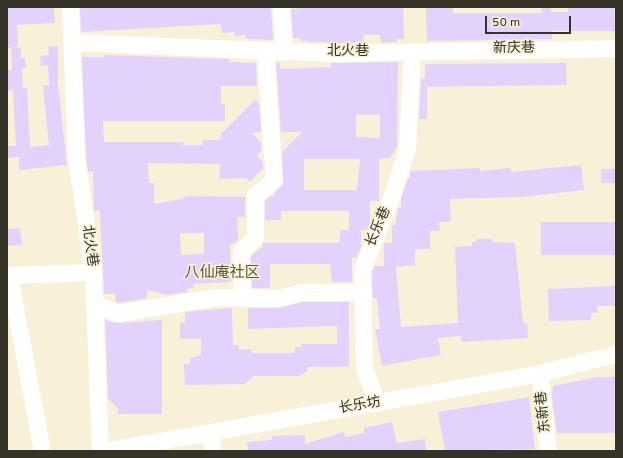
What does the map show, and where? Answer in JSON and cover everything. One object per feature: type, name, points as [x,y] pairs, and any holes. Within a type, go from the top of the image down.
[{"type":"street","name":"北火巷","points":[[70,7],[76,157],[93,272],[102,451]]},
{"type":"street","points":[[281,7],[284,52]]},
{"type":"street","name":"北火巷","points":[[71,42],[284,52],[412,51]]},
{"type":"street","name":"新庆巷","points":[[412,51],[616,48]]},
{"type":"street","points":[[242,298],[241,252],[255,237],[255,195],[274,180],[265,51]]},
{"type":"street","name":"长乐巷","points":[[377,403],[364,367],[362,270],[392,198],[407,148],[412,51]]},
{"type":"street","points":[[42,451],[8,275],[93,272]]},
{"type":"street","points":[[94,304],[117,313],[217,298],[278,298],[302,292],[362,292]]},
{"type":"street","name":"长乐坊","points":[[102,451],[210,433],[539,373],[616,354]]},
{"type":"street","name":"东新巷","points":[[539,373],[548,451]]},
{"type":"street","points":[[210,433],[212,451]]},
{"type":"building","points":[[7,7],[54,7],[55,23],[17,25],[18,47],[8,48]]},
{"type":"building","points":[[80,7],[271,7],[273,40],[246,39],[246,35],[235,36],[235,32],[222,33],[221,24],[81,32]]},
{"type":"building","points":[[315,7],[403,7],[404,39],[397,39],[397,42],[381,42],[380,35],[363,35],[364,43],[339,43],[301,41],[301,38],[293,38],[291,9]]},
{"type":"building","points":[[426,7],[453,7],[453,13],[542,13],[542,7],[551,7],[551,12],[568,12],[568,7],[615,7],[615,31],[552,31],[552,39],[427,41]]},
{"type":"building","points":[[58,46],[58,83],[67,165],[19,170],[19,157],[7,158],[7,146],[16,146],[13,90],[7,91],[7,70],[12,70],[11,48],[21,48],[21,58],[25,58],[26,68],[22,68],[23,88],[27,88],[30,147],[49,145],[43,86],[49,85],[48,65],[41,66],[40,56],[49,55],[48,47]]},
{"type":"building","points":[[104,55],[229,59],[229,62],[256,63],[257,86],[221,86],[221,104],[225,104],[225,121],[103,121],[104,142],[183,142],[183,145],[203,145],[203,140],[220,140],[221,134],[255,100],[259,104],[261,132],[252,133],[261,142],[262,150],[257,156],[263,162],[263,168],[250,182],[246,178],[219,179],[220,164],[148,163],[149,183],[154,183],[154,204],[181,199],[186,196],[245,197],[245,217],[237,217],[238,241],[230,245],[231,282],[193,284],[193,288],[188,288],[187,292],[167,295],[147,290],[147,298],[118,303],[116,302],[115,294],[104,294],[100,211],[94,211],[93,171],[88,172],[86,156],[82,57],[104,57]],"holes":[[[180,233],[204,233],[204,254],[181,255]]]},
{"type":"building","points":[[398,62],[397,146],[390,158],[379,159],[379,201],[370,201],[370,223],[367,230],[361,230],[361,247],[356,258],[352,258],[352,282],[332,282],[330,264],[270,264],[270,288],[252,288],[251,256],[262,247],[263,243],[339,243],[341,230],[349,230],[349,211],[281,211],[281,220],[265,220],[265,201],[271,196],[275,196],[275,192],[283,184],[282,152],[302,132],[281,132],[276,63],[280,63],[280,69],[331,67],[331,63]],"holes":[[[356,115],[380,115],[380,138],[356,137]],[[304,159],[360,159],[357,190],[304,190]]]},
{"type":"building","points":[[566,63],[567,85],[427,87],[427,119],[419,119],[421,79],[425,79],[425,64]]},
{"type":"building","points":[[581,165],[584,190],[522,197],[450,199],[451,222],[439,222],[440,231],[430,231],[430,249],[415,249],[415,265],[396,267],[401,327],[458,323],[455,247],[472,246],[472,242],[477,242],[477,239],[493,239],[493,242],[515,243],[523,323],[527,323],[528,338],[462,342],[461,336],[438,338],[441,355],[382,366],[375,329],[380,329],[377,298],[373,298],[372,272],[374,266],[384,266],[384,243],[392,243],[392,226],[396,223],[398,208],[401,208],[401,199],[408,178],[410,178],[410,171],[480,168],[480,171],[511,168],[511,172]]},
{"type":"building","points":[[601,169],[616,169],[616,183],[601,183]]},
{"type":"building","points":[[541,222],[616,222],[616,255],[541,255]]},
{"type":"building","points":[[20,228],[22,245],[7,246],[7,229]]},
{"type":"building","points":[[616,286],[616,306],[597,306],[598,313],[591,313],[591,320],[549,321],[548,289]]},
{"type":"building","points":[[303,302],[349,302],[349,367],[308,367],[307,372],[299,376],[254,376],[245,384],[185,385],[184,364],[190,364],[190,358],[201,355],[201,339],[180,339],[180,323],[185,323],[185,312],[232,308],[233,345],[239,345],[239,350],[251,349],[251,353],[295,353],[295,347],[301,347],[301,344],[337,344],[337,326],[248,329],[248,308],[278,308]]},
{"type":"building","points":[[105,320],[118,323],[162,320],[162,414],[118,414],[118,409],[108,398]]},
{"type":"building","points":[[598,377],[616,377],[616,433],[557,433],[552,397],[553,386]]},
{"type":"building","points":[[529,397],[535,449],[445,451],[438,412]]},
{"type":"building","points":[[392,422],[397,443],[425,439],[426,451],[248,451],[247,442],[272,440],[272,436],[305,435],[305,444],[344,432],[345,437],[364,433],[364,428]]},
{"type":"district","name":"八仙庵社区","points":[[222,274]]}]
